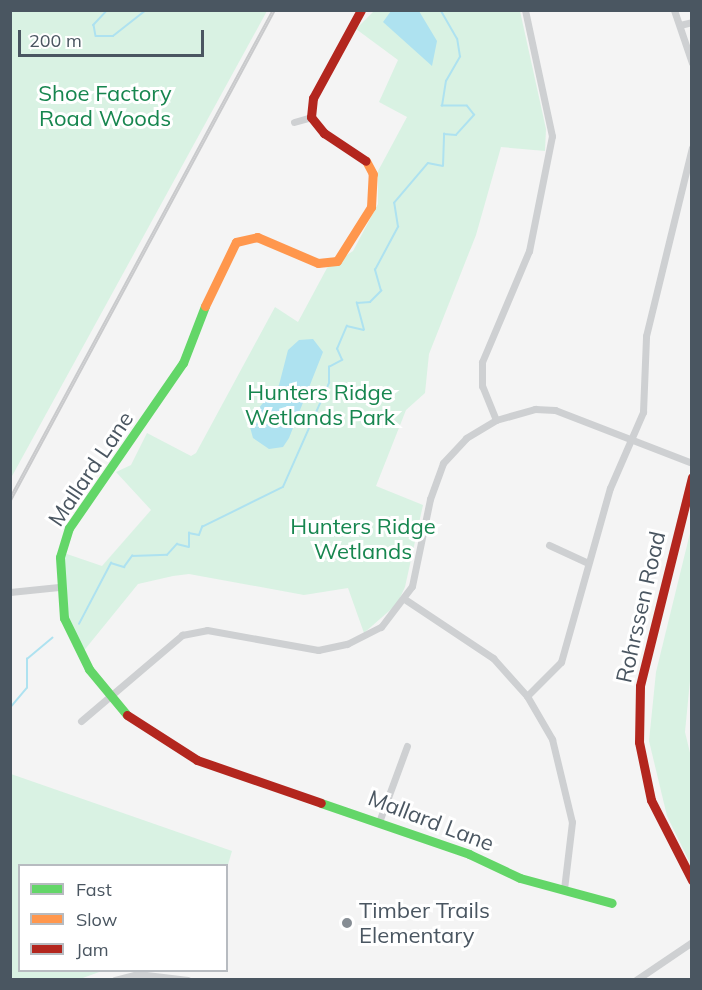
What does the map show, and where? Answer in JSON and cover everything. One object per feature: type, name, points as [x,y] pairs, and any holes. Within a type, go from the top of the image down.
[{"type":"street","points":[[294,122],[311,117],[313,98],[361,10]]},
{"type":"street","points":[[496,420],[482,386],[482,362],[529,251],[552,136],[525,10]]},
{"type":"street","points":[[674,10],[692,63]]},
{"type":"street","points":[[680,25],[692,22]]},
{"type":"street","name":"Mallard Lane","points":[[311,117],[324,133],[364,156],[373,174],[371,207],[346,251],[327,263],[257,237],[236,242],[217,270],[183,363],[69,528],[59,586],[73,645],[109,694],[144,730],[197,760],[379,822],[520,878],[612,903]]},
{"type":"street","points":[[527,696],[561,662],[610,488],[632,443],[643,412],[654,295],[692,148]]},
{"type":"street","points":[[81,721],[109,694],[182,635],[207,630],[303,650],[331,648],[368,636],[406,600],[443,463],[466,438],[496,420],[526,411],[555,410],[632,443],[692,463]]},
{"type":"street","name":"Rohrssen Road","points":[[692,477],[640,686],[639,742],[651,800],[692,880]]},
{"type":"street","points":[[549,545],[588,563]]},
{"type":"street","points":[[10,592],[59,586]]},
{"type":"street","points":[[406,600],[459,630],[527,696],[552,739],[563,771],[572,822],[564,889]]},
{"type":"street","points":[[379,822],[407,746]]},
{"type":"street","points":[[636,980],[692,942]]},
{"type":"street","points":[[115,980],[138,974],[188,980]]},
{"type":"green space","name":"Shoe Factory Road Woods","points":[[10,11],[267,11],[11,478]]},
{"type":"green space","name":"Hunters Ridge Wetlands Park","points":[[374,11],[520,11],[546,129],[545,151],[501,147],[476,235],[429,354],[425,393],[406,410],[376,486],[423,505],[405,587],[397,604],[364,633],[348,588],[304,595],[189,574],[173,576],[138,584],[82,653],[67,614],[64,553],[102,566],[151,510],[116,472],[131,465],[147,433],[191,456],[196,453],[275,307],[298,322],[327,268],[353,251],[378,204],[378,171],[407,117],[379,102],[398,60],[356,29]]},
{"type":"green space","points":[[691,529],[692,660],[685,732],[691,757],[691,865],[667,816],[649,741],[656,672]]},
{"type":"green space","points":[[11,774],[232,851],[228,865],[18,864],[18,972],[99,972],[80,979],[11,979]]},
{"type":"water","points":[[391,11],[419,11],[437,41],[432,66],[383,22]]},
{"type":"water","points":[[313,339],[323,352],[289,438],[283,447],[269,449],[253,438],[248,420],[279,385],[288,350],[299,340]]},
{"type":"waterway","points":[[108,10],[94,25],[96,36],[113,36],[146,10]]},
{"type":"waterway","points":[[79,624],[111,563],[124,567],[132,556],[167,555],[177,544],[189,547],[189,533],[199,535],[202,527],[283,487],[329,383],[329,367],[342,360],[337,349],[347,326],[364,330],[357,303],[370,302],[381,291],[375,270],[398,227],[394,203],[428,163],[443,166],[444,134],[456,135],[474,115],[467,106],[442,106],[446,81],[460,57],[457,39],[440,10]]},
{"type":"waterway","points":[[10,708],[27,688],[27,659],[52,638]]},
{"type":"waterway","points":[[10,711],[10,721]]},
{"type":"railway","points":[[10,500],[274,10]]},
{"type":"traffic: fast","points":[[127,715],[89,669],[64,618],[60,557],[69,528],[183,363],[205,306]]},
{"type":"traffic: fast","points":[[321,803],[469,854],[520,878],[612,903]]},
{"type":"traffic: slow","points":[[205,306],[236,242],[257,237],[318,263],[337,261],[371,207],[373,174],[366,161]]},
{"type":"traffic: jam","points":[[361,10],[313,98],[311,117],[324,133],[366,161]]},
{"type":"traffic: jam","points":[[692,477],[640,686],[639,742],[651,800],[692,880]]},
{"type":"traffic: jam","points":[[127,715],[197,760],[321,803]]},
{"type":"place","name":"Timber Trails Elementary","points":[[347,923]]},
{"type":"park label","name":"Hunters Ridge Wetlands","points":[[363,538]]}]
